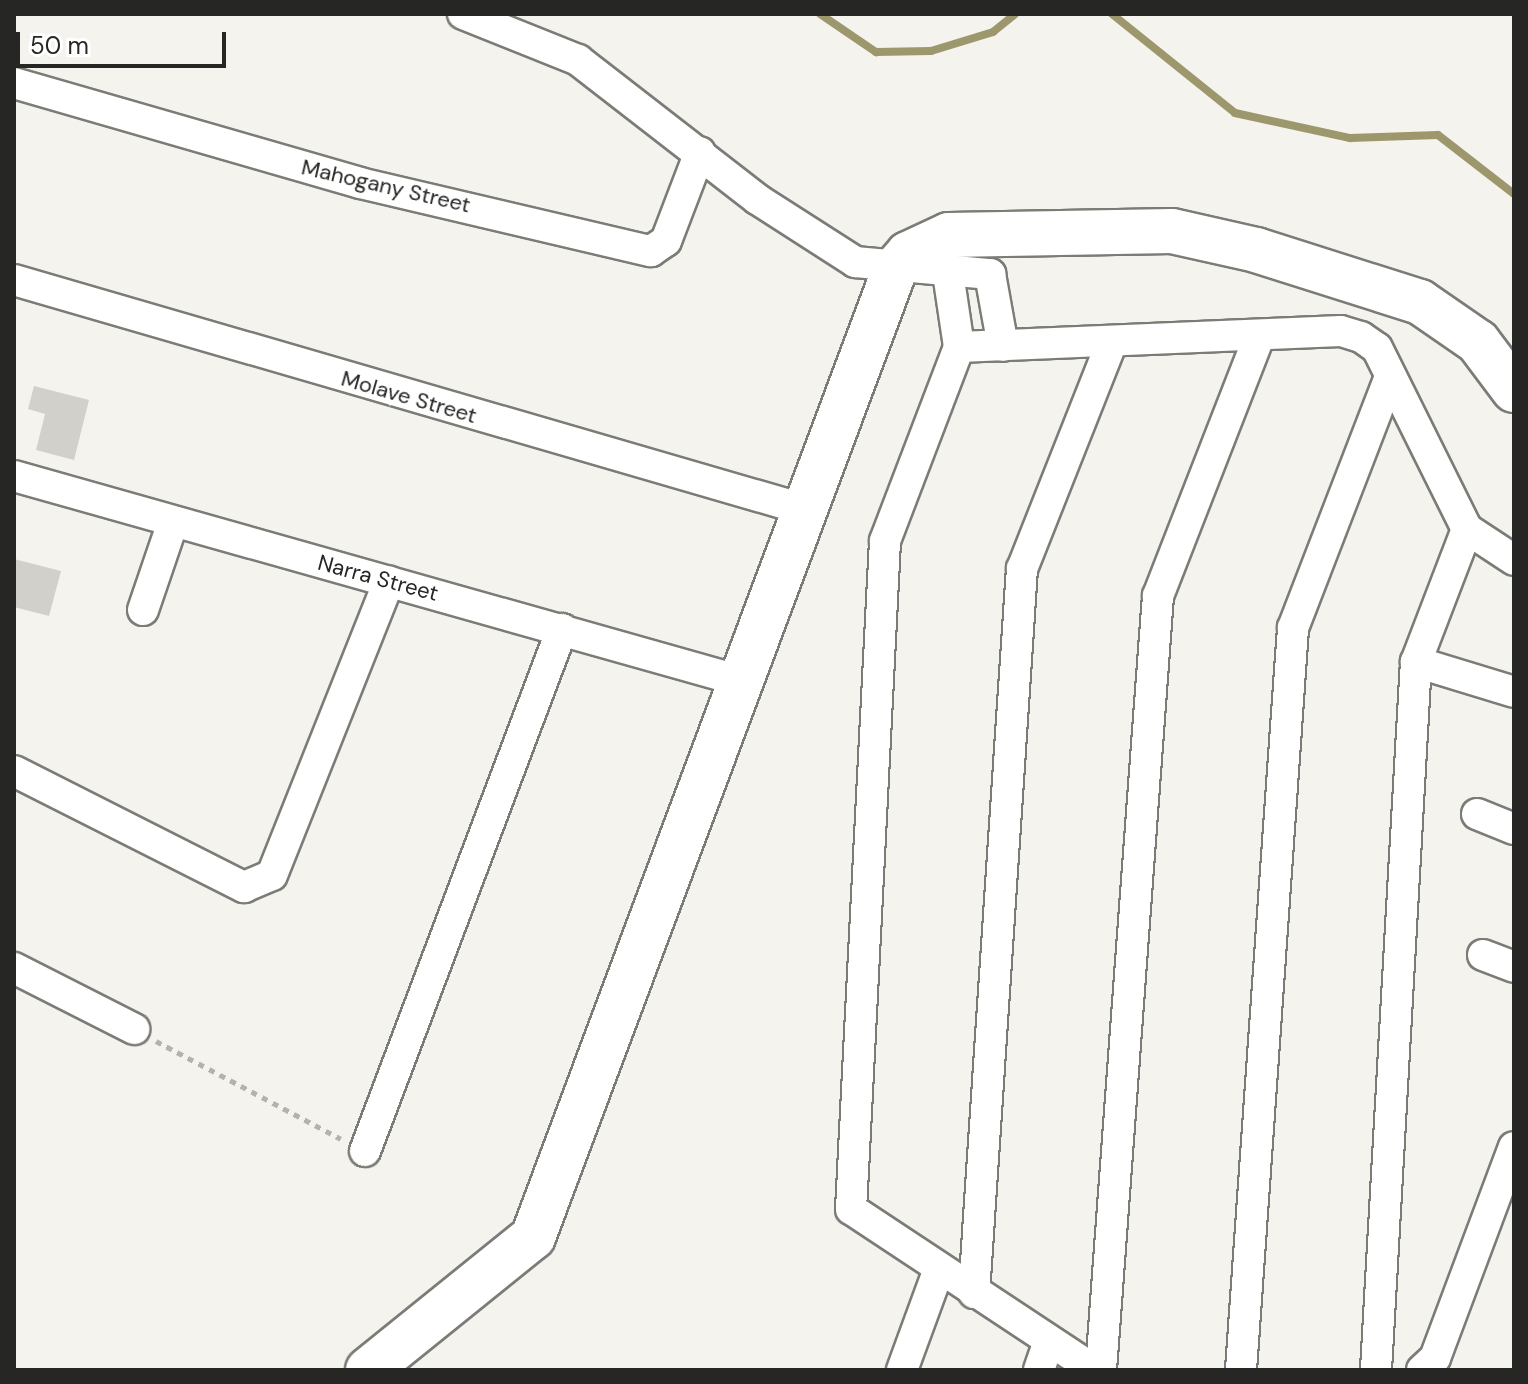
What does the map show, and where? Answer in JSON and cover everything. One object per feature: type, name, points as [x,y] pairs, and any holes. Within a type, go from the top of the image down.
[{"type":"street","points":[[463,14],[568,55],[828,249],[895,269],[990,274],[1003,346]]},
{"type":"street","name":"Mahogany Street","points":[[14,83],[360,183],[637,249],[666,241],[700,152]]},
{"type":"street","points":[[368,1370],[533,1237],[895,269],[924,242],[949,235],[1172,231],[1364,279],[1420,302],[1478,342],[1514,390]]},
{"type":"street","points":[[948,273],[959,347],[885,541],[851,1209],[1094,1370]]},
{"type":"street","name":"Molave Street","points":[[14,280],[806,510]]},
{"type":"street","points":[[959,347],[1259,337],[1341,331],[1361,337],[1377,348],[1467,529],[1514,560]]},
{"type":"street","points":[[1101,1370],[1158,596],[1259,337]]},
{"type":"street","points":[[974,1293],[1022,569],[1112,342]]},
{"type":"street","points":[[1241,1370],[1293,628],[1390,376]]},
{"type":"street","name":"Narra Street","points":[[14,476],[741,681]]},
{"type":"street","points":[[143,610],[173,522]]},
{"type":"street","points":[[1376,1370],[1416,662],[1467,529]]},
{"type":"street","points":[[14,771],[244,887],[272,875],[389,581]]},
{"type":"street","points":[[365,1151],[562,629]]},
{"type":"street","points":[[1416,662],[1514,692]]},
{"type":"street","points":[[1477,814],[1514,829]]},
{"type":"street","points":[[1483,955],[1514,967]]},
{"type":"street","points":[[14,968],[134,1029]]},
{"type":"street","points":[[1422,1370],[1435,1358],[1514,1147]]},
{"type":"street","points":[[902,1370],[939,1269]]},
{"type":"street","points":[[1039,1370],[1049,1341]]},
{"type":"path","points":[[134,1029],[365,1151]]},
{"type":"building","points":[[34,386],[89,400],[74,460],[36,450],[45,414],[28,409]]},
{"type":"building","points":[[14,559],[61,571],[49,616],[14,607]]},
{"type":"waterway","points":[[820,14],[876,52],[931,51],[993,32],[1015,14]]},
{"type":"waterway","points":[[1112,14],[1235,113],[1350,138],[1438,135],[1514,194]]}]
